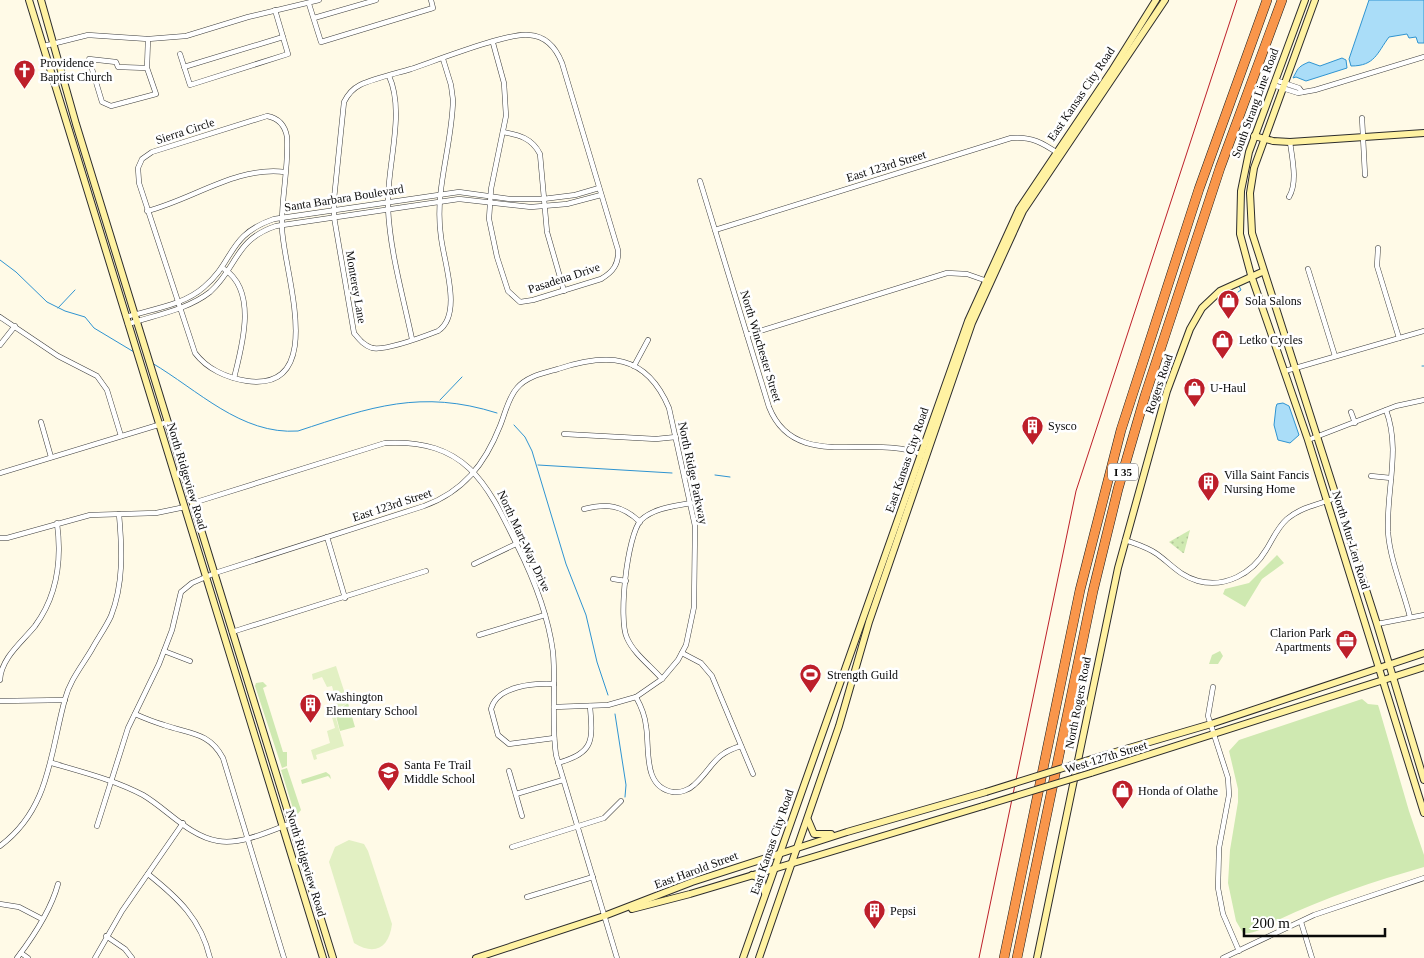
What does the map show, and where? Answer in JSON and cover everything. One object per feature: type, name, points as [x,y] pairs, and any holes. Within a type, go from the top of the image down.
[{"type":"highway","name":"I 35","points":[[1004,958],[1080,590],[1118,439],[1199,189],[1267,0]]},
{"type":"highway","name":"I 35","points":[[1017,958],[1093,591],[1131,444],[1220,168],[1282,0]]},
{"type":"main road","name":"North Ridgeview Road","points":[[30,0],[323,958]]},
{"type":"main road","name":"North Ridgeview Road","points":[[41,0],[150,365],[333,958]]},
{"type":"main road","name":"East Kansas City Road","points":[[743,958],[923,455],[988,281],[1023,211],[1156,0]]},
{"type":"main road","name":"East Kansas City Road","points":[[1058,154],[1165,0]]},
{"type":"main road","name":"South Strang Line Road","points":[[1251,276],[1243,247],[1239,214],[1242,178],[1254,136],[1305,0]]},
{"type":"main road","name":"South Strang Line Road","points":[[1262,272],[1252,233],[1250,207],[1251,180],[1263,139],[1316,0]]},
{"type":"main road","points":[[1254,136],[1290,142],[1424,133]]},
{"type":"main road","name":"Rogers Road","points":[[1125,540],[1167,391],[1193,322],[1207,302],[1220,291],[1262,272]]},
{"type":"main road","name":"North Mur-Len Road","points":[[1262,272],[1390,664],[1424,780]]},
{"type":"main road","name":"North Mur-Len Road","points":[[1251,276],[1308,440],[1424,813]]},
{"type":"main road","name":"East Kansas City Road","points":[[759,958],[839,726],[869,622],[923,455]]},
{"type":"main road","name":"North Rogers Road","points":[[1037,958],[1125,540]]},
{"type":"main road","name":"West 127th Street","points":[[798,848],[1211,724],[1424,653]]},
{"type":"main road","name":"West 127th Street","points":[[793,862],[1215,736],[1424,667]]},
{"type":"main road","points":[[808,818],[811,832],[817,835],[847,832]]},
{"type":"main road","name":"East Harold Street","points":[[476,958],[495,955],[692,882],[798,848]]},
{"type":"main road","name":"East Harold Street","points":[[604,916],[690,894],[793,862]]},
{"type":"main road","points":[[750,875],[761,879],[766,894]]},
{"type":"street","points":[[44,46],[88,35],[148,39],[186,36],[275,10],[309,4],[318,0]]},
{"type":"street","points":[[314,18],[376,0]]},
{"type":"street","points":[[309,4],[321,42],[433,8],[431,0]]},
{"type":"street","points":[[180,54],[190,86],[288,54],[275,10]]},
{"type":"street","name":"Pasadena Drive","points":[[518,35],[529,35],[544,40],[556,51],[618,250],[616,265],[610,273],[601,279],[524,302],[510,294],[497,256],[491,229],[489,202],[503,132],[505,90],[492,43],[518,35]]},
{"type":"street","points":[[184,67],[282,37]]},
{"type":"street","points":[[147,68],[118,67],[116,62],[89,59],[102,102],[111,106],[156,94],[147,68],[148,39]]},
{"type":"street","name":"Monterey Lane","points":[[443,59],[451,85],[452,109],[439,194],[440,236],[452,309],[448,322],[442,329],[375,348],[364,344],[354,333],[334,217],[344,102],[354,88],[492,43]]},
{"type":"street","points":[[1274,82],[1302,92],[1315,90],[1424,57]]},
{"type":"street","points":[[389,76],[394,90],[395,108],[388,209],[401,293],[412,339]]},
{"type":"street","name":"Sierra Circle","points":[[258,117],[272,117],[284,126],[287,143],[282,225],[284,250],[296,317],[295,340],[290,361],[283,374],[272,381],[259,382],[234,378],[211,368],[195,353],[147,211],[137,173],[142,159],[147,155],[258,117]]},
{"type":"street","points":[[1362,118],[1365,175]]},
{"type":"street","points":[[503,132],[524,137],[538,150],[541,162],[543,206],[547,232],[564,291]]},
{"type":"street","name":"East 123rd Street","points":[[715,230],[1005,139],[1019,137],[1032,139],[1058,154]]},
{"type":"street","points":[[1289,197],[1292,192],[1293,179],[1290,142]]},
{"type":"street","points":[[147,211],[242,175],[265,170],[285,172]]},
{"type":"street","name":"North Winchester Street","points":[[700,181],[772,415],[780,427],[792,438],[815,446],[902,449],[923,455]]},
{"type":"street","name":"Santa Barbara Boulevard","points":[[136,318],[179,301],[203,288],[221,267],[234,246],[250,231],[266,222],[282,218],[466,191],[490,196],[543,199],[575,195],[599,188]]},
{"type":"street","name":"Santa Barbara Boulevard","points":[[127,320],[181,308],[195,302],[212,290],[238,251],[250,240],[262,232],[282,225],[466,198],[510,206],[543,206],[567,204],[601,195]]},
{"type":"street","points":[[1378,248],[1377,266],[1399,338]]},
{"type":"street","points":[[221,267],[235,278],[244,309],[242,341],[234,378]]},
{"type":"street","points":[[1308,269],[1335,356]]},
{"type":"street","points":[[747,335],[947,273],[967,274],[988,281]]},
{"type":"street","points":[[0,317],[53,353],[97,376],[107,390],[121,436]]},
{"type":"street","points":[[0,345],[15,326]]},
{"type":"street","points":[[1285,371],[1424,331]]},
{"type":"street","points":[[634,366],[648,340]]},
{"type":"street","name":"East 123rd Street","points":[[97,826],[110,781],[134,714],[164,651],[181,592],[192,583],[206,576],[438,501],[459,488],[474,473],[491,447],[512,395],[527,379],[594,358],[614,360],[634,366]]},
{"type":"street","name":"North Ridge Parkway","points":[[554,707],[608,705],[636,697],[662,679],[682,652],[691,631],[694,607],[695,534],[691,503],[669,408],[660,390],[648,376],[634,366]]},
{"type":"street","points":[[1308,440],[1386,410],[1424,400]]},
{"type":"street","points":[[1386,410],[1394,441],[1389,540],[1410,617]]},
{"type":"street","points":[[1351,412],[1355,423]]},
{"type":"street","points":[[41,422],[51,457]]},
{"type":"street","points":[[0,473],[168,422]]},
{"type":"street","points":[[564,434],[656,439],[676,437]]},
{"type":"street","name":"North Mart-Way Drive","points":[[193,503],[384,443],[403,442],[437,449],[462,462],[474,473],[494,497],[534,582],[545,614],[552,652],[554,738],[558,763],[617,958]]},
{"type":"street","points":[[1371,476],[1391,478]]},
{"type":"street","points":[[1125,540],[1149,548],[1180,573],[1197,580],[1217,582],[1233,579],[1248,571],[1260,560],[1274,534],[1287,519],[1305,508],[1336,498]]},
{"type":"street","points":[[662,679],[631,645],[625,632],[623,622],[631,539],[640,522],[655,511],[691,503]]},
{"type":"street","points":[[584,509],[612,506],[626,511],[640,522]]},
{"type":"street","points":[[0,538],[7,538],[90,516],[156,513],[184,507]]},
{"type":"street","points":[[0,846],[21,825],[35,805],[52,763],[65,700],[72,680],[110,616],[118,587],[122,555],[119,514]]},
{"type":"street","points":[[0,680],[6,661],[36,624],[52,597],[59,563],[58,523]]},
{"type":"street","points":[[327,537],[345,598]]},
{"type":"street","points":[[474,564],[516,544]]},
{"type":"street","points":[[232,632],[426,571]]},
{"type":"street","points":[[613,580],[626,581]]},
{"type":"street","points":[[479,635],[545,614]]},
{"type":"street","points":[[1377,624],[1424,615]]},
{"type":"street","points":[[164,651],[190,661]]},
{"type":"street","points":[[682,652],[701,663],[712,676],[753,774]]},
{"type":"street","points":[[554,684],[536,684],[506,692],[498,696],[491,709],[498,735],[509,744],[554,738]]},
{"type":"street","points":[[1213,687],[1208,710],[1228,778],[1229,795],[1219,848],[1218,888],[1223,914],[1239,951]]},
{"type":"street","points":[[636,697],[646,724],[650,771],[656,783],[665,790],[678,792],[690,788],[718,756],[740,746]]},
{"type":"street","points":[[0,701],[65,700]]},
{"type":"street","points":[[558,763],[577,758],[586,751],[590,738],[590,706]]},
{"type":"street","points":[[134,714],[205,737],[217,746],[224,758],[284,958]]},
{"type":"street","points":[[52,763],[110,781],[143,795],[201,836],[216,841],[247,838],[292,824]]},
{"type":"street","points":[[508,771],[522,816]]},
{"type":"street","points":[[516,794],[563,780]]},
{"type":"street","points":[[512,847],[604,818],[621,801]]},
{"type":"street","points":[[95,958],[106,936],[184,823]]},
{"type":"street","points":[[148,874],[181,901],[190,913],[210,958]]},
{"type":"street","points":[[527,897],[593,878]]},
{"type":"street","points":[[1223,958],[1344,904],[1424,878]]},
{"type":"street","points":[[17,958],[42,919],[55,895],[58,884]]},
{"type":"street","points":[[0,904],[19,907],[42,919]]},
{"type":"street","points":[[1301,922],[1312,958]]},
{"type":"street","points":[[106,936],[125,949],[132,958]]},
{"type":"street","points":[[21,953],[28,958]]},
{"type":"green space","points":[[1190,530],[1184,553],[1169,542]]},
{"type":"green space","points":[[1277,555],[1284,563],[1262,579],[1245,607],[1223,594],[1225,589],[1249,583]]},
{"type":"green space","points":[[1220,651],[1223,656],[1218,664],[1209,664],[1212,655]]},
{"type":"green space","points":[[336,666],[348,703],[337,709],[335,715],[344,746],[316,755],[317,759],[314,760],[311,750],[330,743],[327,731],[335,728],[330,710],[337,705],[332,686],[327,687],[322,677],[313,680],[312,674]]},
{"type":"green space","points":[[263,682],[267,686],[263,688],[283,752],[287,752],[287,766],[282,768],[255,686],[256,683]]},
{"type":"green space","points":[[253,686],[291,809],[290,807]]},
{"type":"green space","points":[[1362,699],[1368,704],[1378,705],[1424,855],[1424,867],[1350,890],[1313,904],[1257,931],[1243,933],[1236,921],[1228,883],[1230,850],[1238,802],[1238,789],[1229,751],[1239,740]]},
{"type":"green space","points":[[348,703],[355,727],[340,731],[335,712]]},
{"type":"green space","points":[[287,768],[301,810],[297,815],[295,815],[281,770]]},
{"type":"green space","points":[[326,772],[330,775],[331,779],[328,776],[302,784],[301,780]]},
{"type":"green space","points":[[349,840],[364,844],[368,851],[392,924],[388,939],[380,947],[374,949],[368,949],[354,943],[329,862],[335,847]]},
{"type":"water","points":[[1369,0],[1424,0],[1424,43],[1418,43],[1416,37],[1409,38],[1407,34],[1389,37],[1370,61],[1365,64],[1351,66],[1349,59]]},
{"type":"water","points":[[1342,58],[1346,60],[1347,68],[1306,81],[1296,77],[1293,78],[1300,67],[1309,62],[1320,66]]},
{"type":"water","points":[[1283,403],[1289,406],[1299,435],[1290,443],[1278,440],[1274,425],[1277,404]]},
{"type":"waterway","points":[[0,260],[16,272],[47,302],[65,311],[85,317],[94,328],[134,352]]},
{"type":"waterway","points":[[1238,292],[1241,290],[1239,286]]},
{"type":"waterway","points":[[58,308],[75,290]]},
{"type":"waterway","points":[[152,363],[221,409],[258,426],[277,430],[298,431],[373,408],[420,402],[444,402],[497,413]]},
{"type":"waterway","points":[[440,400],[462,377]]},
{"type":"waterway","points":[[514,425],[525,437],[532,451],[566,564],[586,615],[597,662],[608,695]]},
{"type":"waterway","points":[[538,465],[672,473]]},
{"type":"waterway","points":[[715,475],[730,477]]},
{"type":"waterway","points":[[615,714],[626,785],[625,797]]},
{"type":"railway","points":[[979,958],[1076,491],[1237,0]]},
{"type":"place","name":"Providence Baptist Church","points":[[24,89]]},
{"type":"place","name":"Sola Salons","points":[[1229,320]]},
{"type":"place","name":"Letko Cycles","points":[[1223,359]]},
{"type":"place","name":"U-Haul","points":[[1194,407]]},
{"type":"place","name":"Sysco","points":[[1032,445]]},
{"type":"place","name":"Villa Saint Fancis Nursing Home","points":[[1208,501]]},
{"type":"place","name":"Clarion Park Apartments","points":[[1347,659]]},
{"type":"place","name":"Strength Guild","points":[[811,694]]},
{"type":"place","name":"Washington Elementary School","points":[[310,723]]},
{"type":"place","name":"Santa Fe Trail Middle School","points":[[388,791]]},
{"type":"place","name":"Honda of Olathe","points":[[1122,810]]},
{"type":"place","name":"Pepsi","points":[[874,930]]}]
